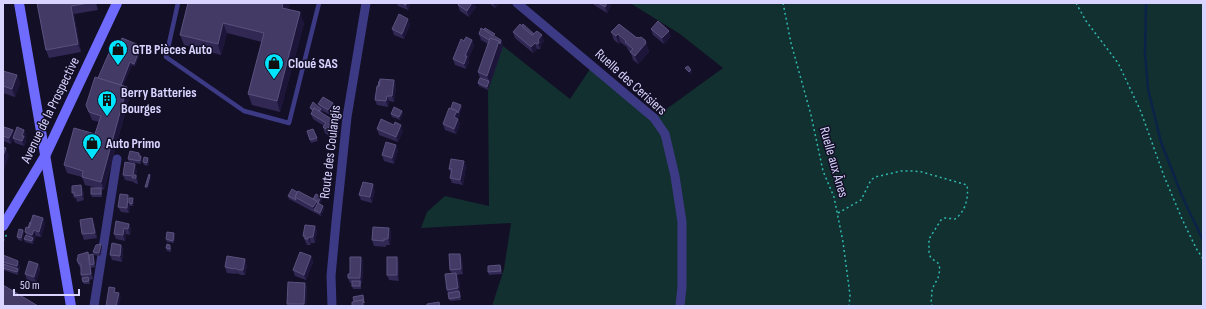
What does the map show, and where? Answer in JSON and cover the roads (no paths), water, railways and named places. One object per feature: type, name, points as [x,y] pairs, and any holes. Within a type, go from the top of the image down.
[{"type":"street","points":[[19,3],[72,306]]},
{"type":"street","name":"Avenue de la Prospective","points":[[3,226],[45,156],[117,3]]},
{"type":"street","name":"Route des Coulangis","points":[[332,306],[331,276],[347,117],[366,3]]},
{"type":"street","name":"Ruelle des Cerisiers","points":[[517,3],[654,118],[665,134],[675,176],[682,222],[682,287],[680,306]]},
{"type":"street","points":[[94,306],[117,159]]},
{"type":"lane","points":[[178,3],[166,57],[244,111],[289,123],[319,3]]},
{"type":"waterway","points":[[1146,3],[1145,54],[1148,89],[1161,142],[1182,196],[1203,240]]},
{"type":"place","name":"GTB Pièces Auto","points":[[118,66]]},
{"type":"place","name":"Cloué SAS","points":[[274,80]]},
{"type":"place","name":"Berry Batteries Bourges","points":[[107,117]]},
{"type":"place","name":"Auto Primo","points":[[92,160]]}]
